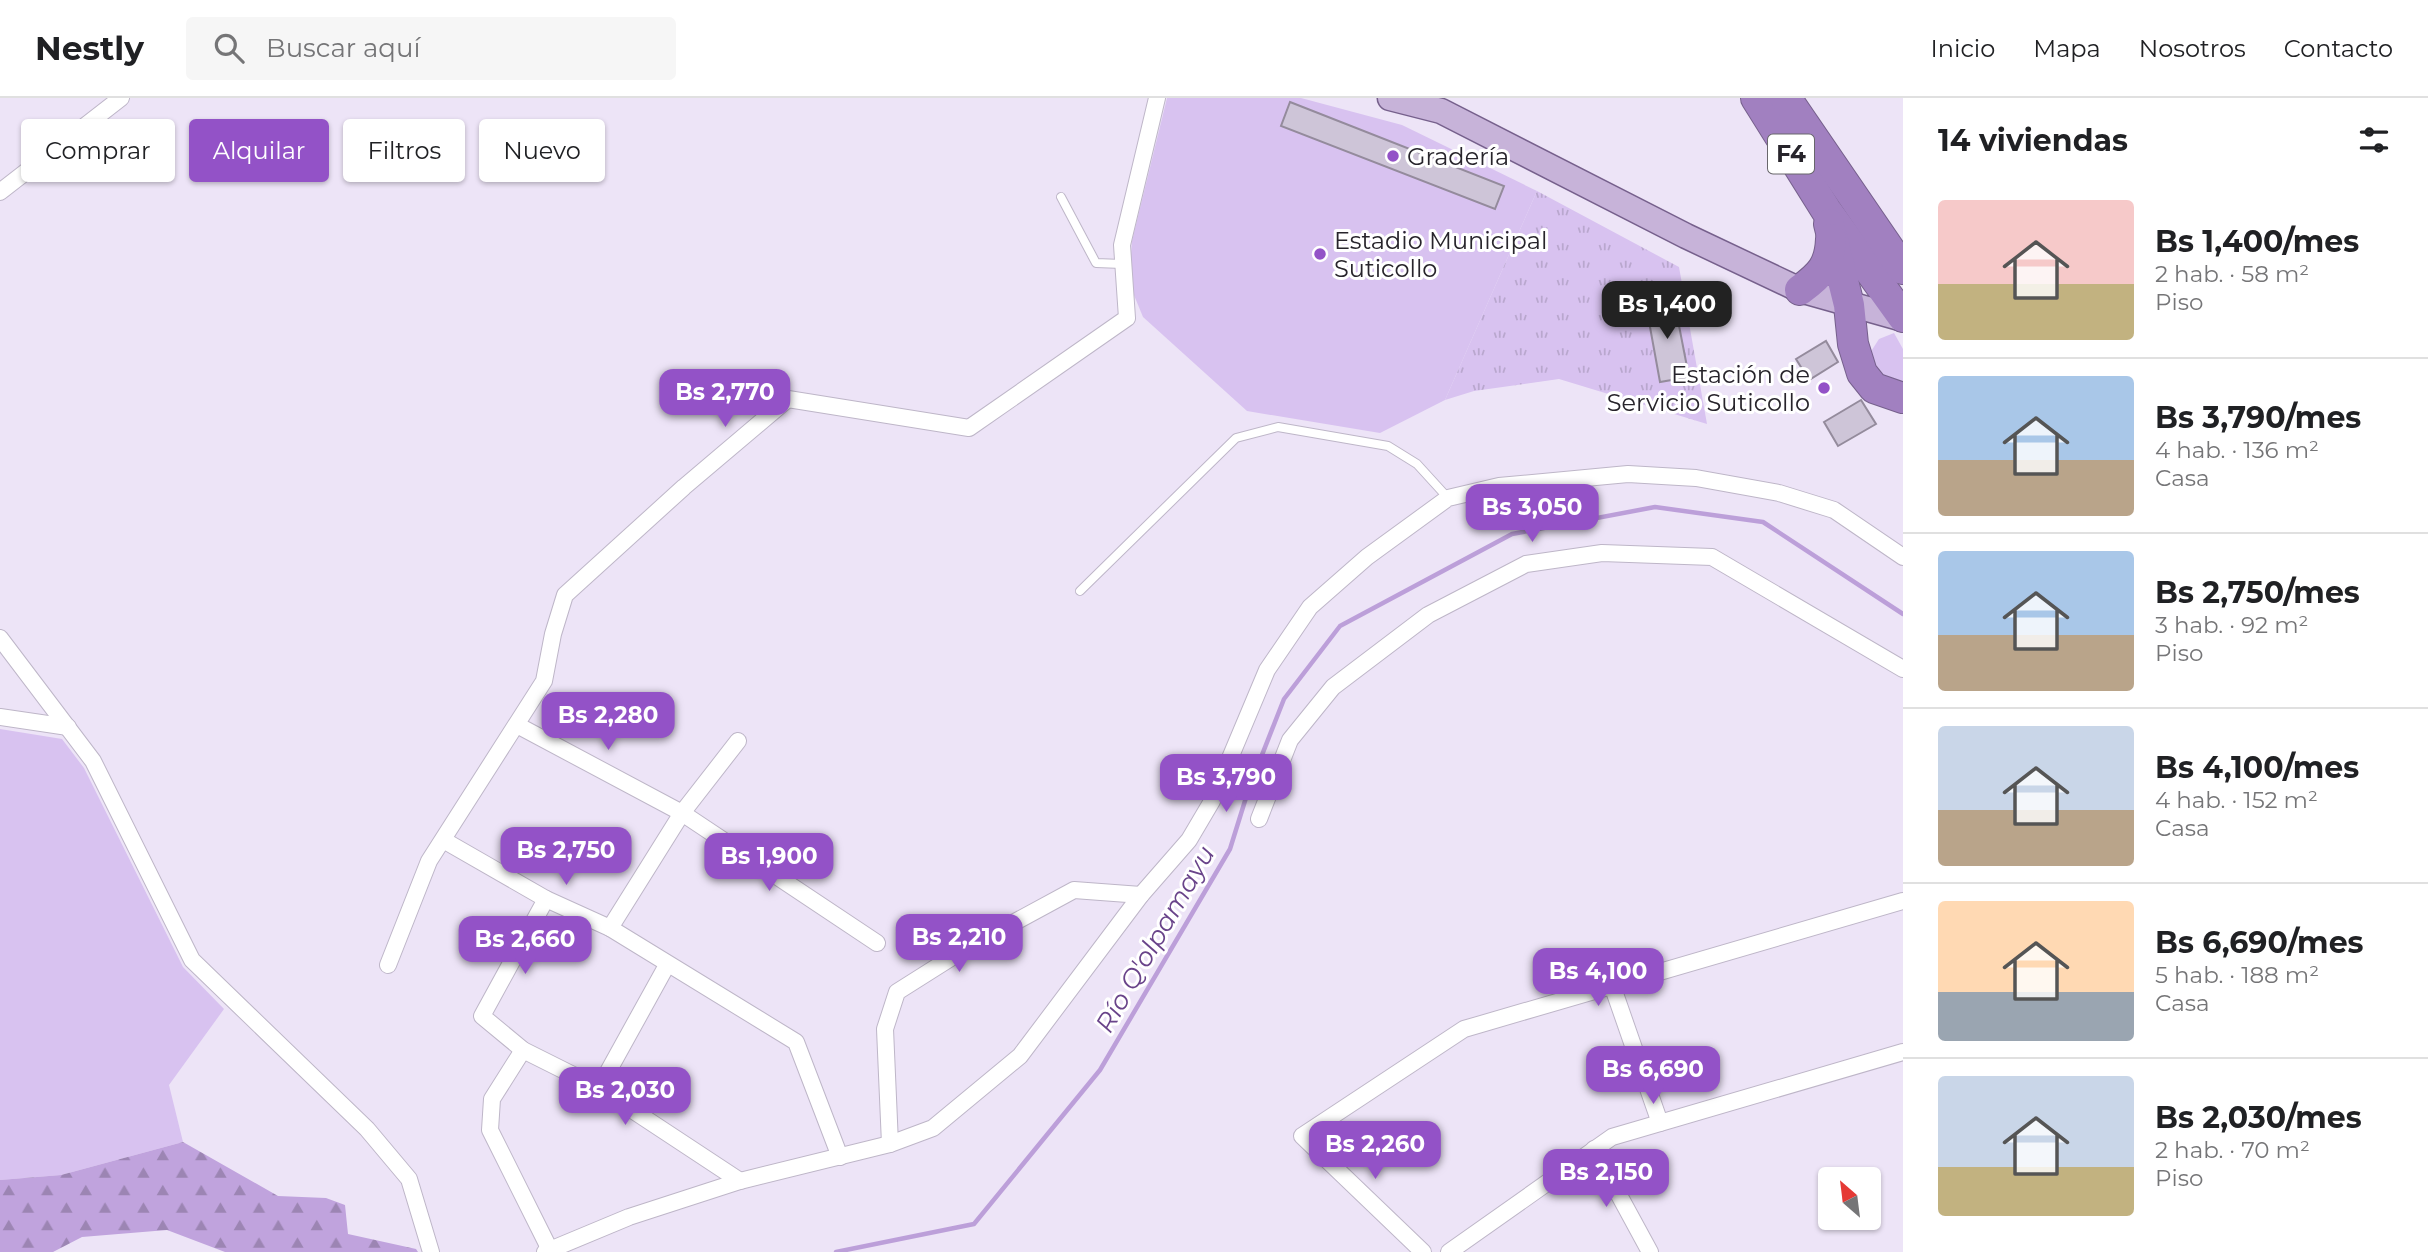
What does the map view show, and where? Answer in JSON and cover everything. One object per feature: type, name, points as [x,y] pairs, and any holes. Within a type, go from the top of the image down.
[{"type":"highway","name":"F4","points":[[1756,98],[1829,224],[1903,318]]},
{"type":"highway","name":"F4","points":[[1786,98],[1903,270]]},
{"type":"highway","points":[[1800,290],[1825,271],[1831,254],[1829,224]]},
{"type":"highway","points":[[1829,224],[1849,305],[1853,344],[1862,373],[1874,387],[1903,398]]},
{"type":"main road","points":[[1390,98],[1441,111],[1708,248],[1800,290],[1903,318]]},
{"type":"main road","points":[[1800,290],[1834,318],[1853,344]]},
{"type":"street","points":[[0,192],[121,98]]},
{"type":"street","points":[[388,965],[429,861],[445,841],[544,681],[565,595],[684,487],[788,399],[970,428],[1127,318],[1122,245],[1157,98]]},
{"type":"street","points":[[523,1050],[492,1099],[490,1130],[547,1250],[629,1217],[740,1181],[890,1144],[933,1128],[1020,1056],[1140,895],[1189,840],[1212,801],[1267,670],[1310,607],[1367,557],[1448,498],[1499,486],[1629,474],[1696,478],[1779,494],[1834,510],[1903,557]]},
{"type":"street","points":[[1259,819],[1290,740],[1334,687],[1428,615],[1526,564],[1602,553],[1712,557],[1903,669]]},
{"type":"street","points":[[0,638],[93,761],[192,960],[367,1129],[409,1179],[430,1252]]},
{"type":"street","points":[[0,717],[68,727]]},
{"type":"street","points":[[517,725],[682,813],[877,943]]},
{"type":"street","points":[[611,928],[682,813],[738,741]]},
{"type":"street","points":[[445,841],[546,899],[611,928],[667,965],[796,1042],[840,1157]]},
{"type":"street","points":[[890,1144],[885,1029],[897,992],[965,949],[1074,890],[1140,895]]},
{"type":"street","points":[[546,899],[482,1016],[523,1050],[599,1088],[740,1181]]},
{"type":"street","points":[[1423,1252],[1302,1136],[1464,1029],[1903,901]]},
{"type":"street","points":[[599,1088],[667,965]]},
{"type":"street","points":[[1612,985],[1660,1123]]},
{"type":"street","points":[[1449,1252],[1612,1137],[1903,1052]]},
{"type":"street","points":[[1594,1149],[1650,1252]]},
{"type":"lane","points":[[1061,197],[1096,263],[1122,264]]},
{"type":"lane","points":[[1080,591],[1236,438],[1278,427],[1388,446],[1417,464],[1448,498]]},
{"type":"green space","name":"Estadio Municipal Suticollo","points":[[1167,98],[1301,98],[1402,125],[1537,191],[1445,400],[1380,433],[1247,411],[1143,317],[1129,283],[1132,241]]},
{"type":"green space","points":[[1537,191],[1679,267],[1707,424],[1559,379],[1474,391],[1445,400]]},
{"type":"green space","points":[[1894,333],[1903,349],[1903,385],[1882,384],[1870,353],[1879,339]]},
{"type":"green space","points":[[0,729],[62,739],[84,768],[183,967],[224,1009],[169,1085],[183,1142],[61,1175],[0,1180]]},
{"type":"green space","points":[[183,1142],[278,1196],[326,1198],[345,1205],[348,1234],[416,1249],[418,1252],[225,1252],[167,1230],[82,1237],[53,1252],[0,1252],[0,1180],[61,1175]]},
{"type":"building","name":"Gradería","points":[[1290,102],[1504,186],[1495,209],[1281,126]]},
{"type":"building","points":[[1674,300],[1689,377],[1660,382],[1646,305]]},
{"type":"building","points":[[1826,341],[1838,362],[1809,380],[1796,359]]},
{"type":"building","points":[[1861,400],[1876,424],[1838,446],[1824,422]]},
{"type":"waterway","name":"Río Q'olpamayu","points":[[836,1252],[974,1224],[1100,1070],[1230,849],[1249,788],[1284,699],[1340,626],[1512,534],[1655,507],[1763,522],[1903,614]]},
{"type":"place","name":"Gradería","points":[[1393,156]]},
{"type":"place","name":"Estadio Municipal Suticollo","points":[[1320,254]]},
{"type":"place","name":"Estación de Servicio Suticollo","points":[[1824,388]]}]
